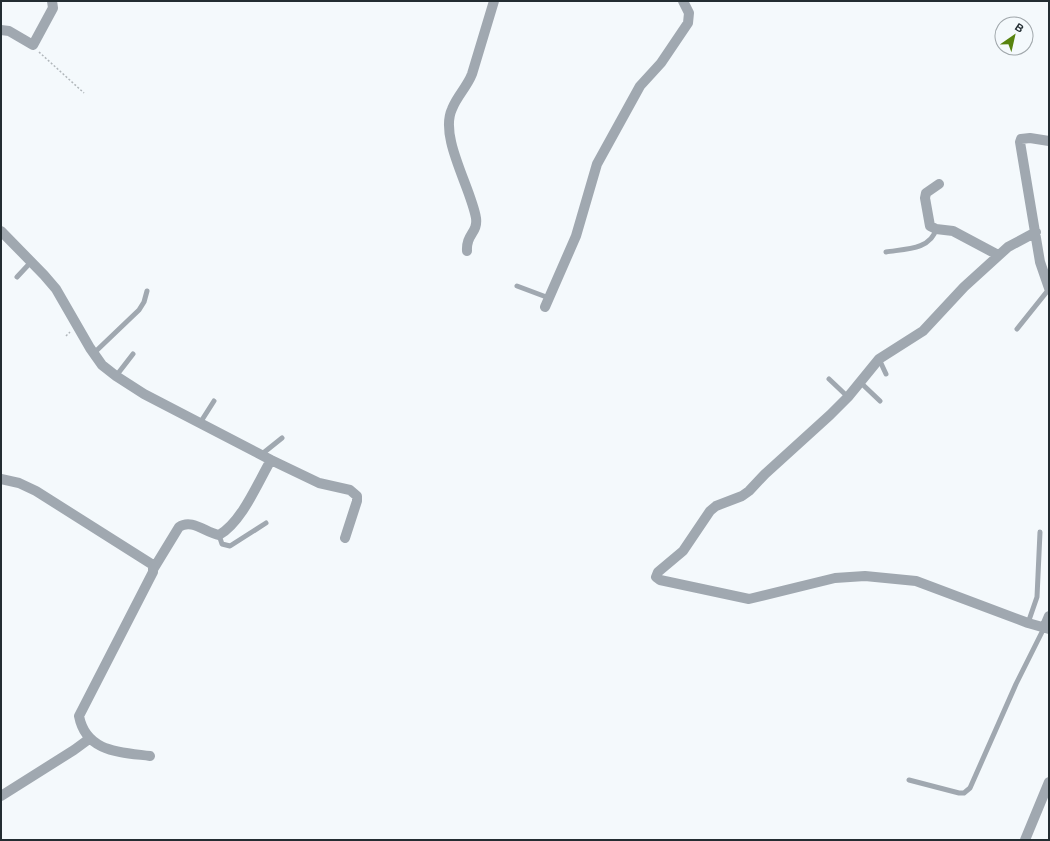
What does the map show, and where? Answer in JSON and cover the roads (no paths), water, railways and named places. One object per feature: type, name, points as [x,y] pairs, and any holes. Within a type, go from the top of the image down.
[{"type":"street","points":[[1,30],[9,31],[32,45],[35,44],[52,8],[52,1]]},
{"type":"street","points":[[467,251],[467,240],[475,231],[476,219],[472,200],[451,140],[450,119],[452,109],[468,84],[472,74],[494,1]]},
{"type":"street","points":[[547,303],[576,236],[597,164],[640,86],[661,63],[688,23],[689,14],[683,1]]},
{"type":"street","points":[[1049,141],[1030,138],[1021,139],[1020,142],[1040,262],[1049,288]]},
{"type":"street","points":[[940,184],[926,194],[924,198],[930,226],[936,229],[953,231],[998,255]]},
{"type":"street","points":[[1,231],[56,289],[102,365],[116,376],[131,387],[271,460],[319,482],[346,489],[354,493],[357,501],[345,538]]},
{"type":"street","points":[[1036,232],[1014,243],[998,255],[964,287],[923,331],[879,358],[848,397],[765,474],[749,491],[742,496],[716,506],[710,511],[683,551],[656,574],[657,579],[749,599],[834,578],[898,578],[923,583],[1028,623],[1047,628],[1049,616]]},
{"type":"street","points":[[150,756],[112,751],[89,739],[80,723],[80,712],[114,650],[154,568],[179,527],[189,523],[219,535],[243,509],[271,460]]},
{"type":"street","points":[[1,479],[19,483],[36,491],[148,561],[154,568]]},
{"type":"street","points":[[1,796],[89,739]]},
{"type":"street","points":[[1025,840],[1049,782]]},
{"type":"lane","points":[[886,252],[924,244],[933,237],[936,229]]},
{"type":"lane","points":[[17,277],[32,262]]},
{"type":"lane","points":[[517,286],[547,303]]},
{"type":"lane","points":[[1017,329],[1049,288]]},
{"type":"lane","points":[[94,353],[139,310],[144,302],[147,291]]},
{"type":"lane","points":[[116,376],[133,354]]},
{"type":"lane","points":[[879,358],[886,374]]},
{"type":"lane","points":[[829,379],[848,397]]},
{"type":"lane","points":[[860,382],[880,401]]},
{"type":"lane","points":[[200,423],[214,401]]},
{"type":"lane","points":[[262,454],[282,438]]},
{"type":"lane","points":[[219,535],[222,544],[230,546],[266,523]]},
{"type":"lane","points":[[1028,623],[1037,597],[1040,532]]},
{"type":"lane","points":[[909,780],[959,793],[964,793],[970,788],[1016,684],[1047,628]]}]
